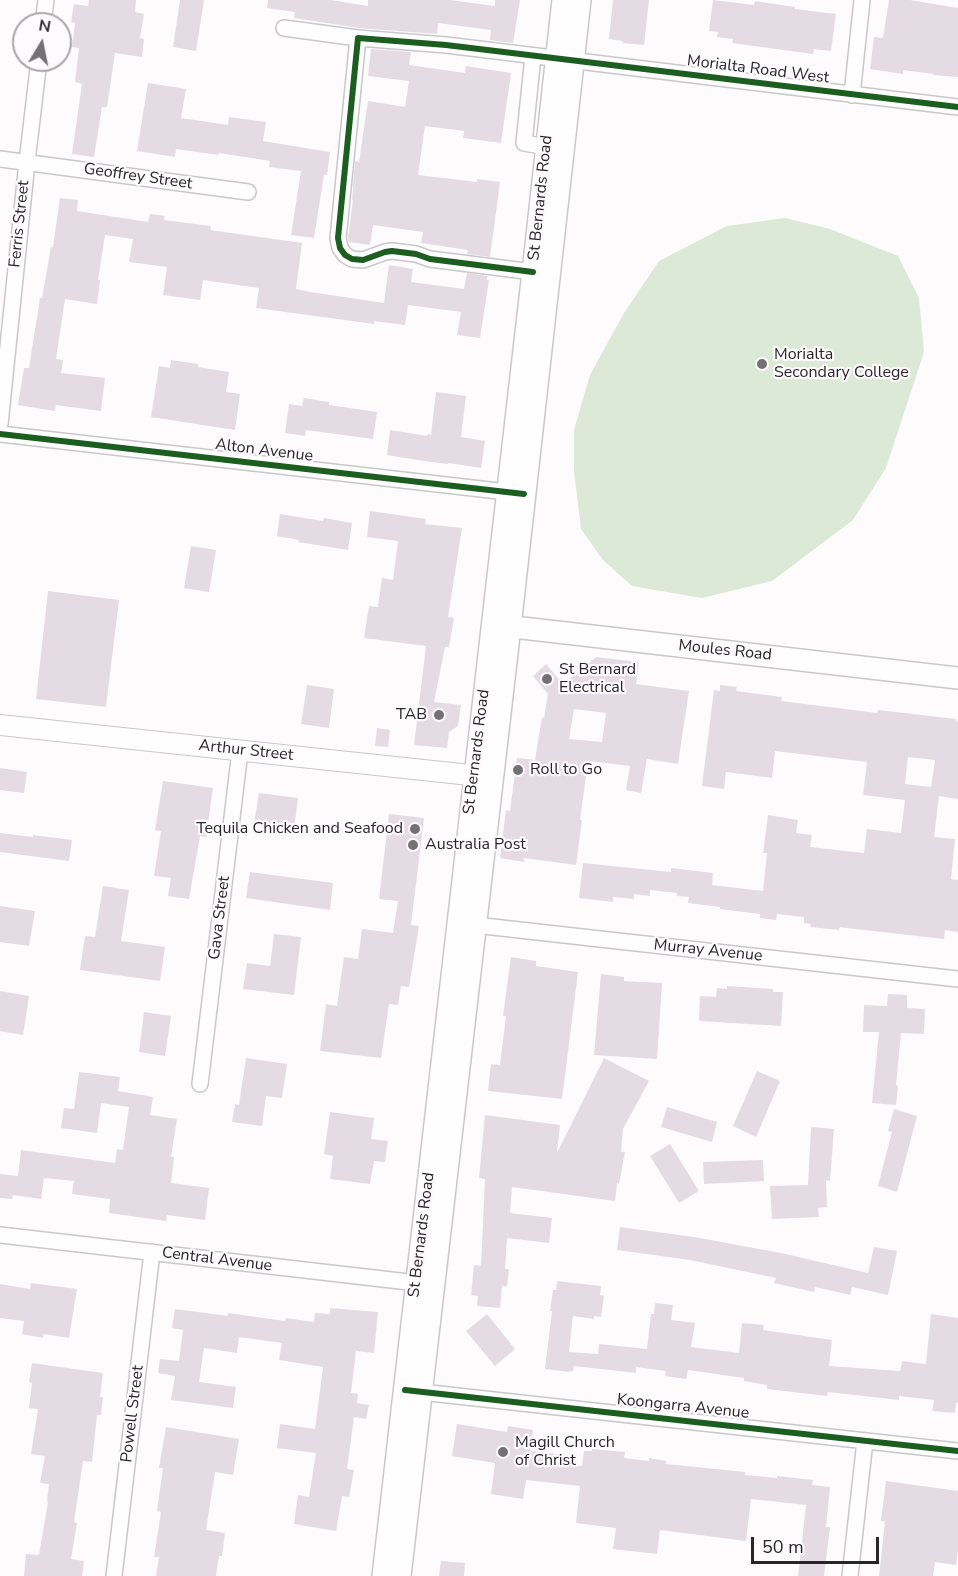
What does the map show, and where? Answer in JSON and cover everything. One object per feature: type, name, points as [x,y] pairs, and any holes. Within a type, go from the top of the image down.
[{"type":"main road","name":"St Bernards Road","points":[[383,1576],[413,1391],[516,494],[564,60],[562,0]]},
{"type":"main road","name":"St Bernards Road","points":[[516,494],[533,272],[547,147],[564,60],[580,0]]},
{"type":"main road","name":"Moules Road","points":[[501,626],[958,678]]},
{"type":"main road","name":"St Bernards Road","points":[[400,1576],[413,1391]]},
{"type":"street","points":[[852,95],[862,0]]},
{"type":"street","name":"Morialta Road West","points":[[284,28],[958,107]]},
{"type":"street","points":[[358,38],[338,238],[340,248],[345,255],[352,259],[363,260],[392,251],[416,254],[430,259],[533,272]]},
{"type":"street","points":[[533,56],[524,144],[547,147]]},
{"type":"street","name":"Ferris Street","points":[[0,424],[38,72]]},
{"type":"street","name":"Geoffrey Street","points":[[0,159],[248,192]]},
{"type":"street","name":"Alton Avenue","points":[[0,434],[516,494]]},
{"type":"street","name":"Arthur Street","points":[[0,725],[483,777]]},
{"type":"street","name":"Gava Street","points":[[200,1084],[240,751]]},
{"type":"street","name":"Murray Avenue","points":[[467,924],[958,979]]},
{"type":"street","name":"Central Avenue","points":[[0,1235],[426,1284]]},
{"type":"street","name":"Powell Street","points":[[114,1576],[152,1252]]},
{"type":"street","name":"Koongarra Avenue","points":[[413,1391],[958,1451]]},
{"type":"street","points":[[850,1576],[865,1441]]},
{"type":"green space","points":[[785,218],[830,229],[898,256],[919,298],[924,352],[886,468],[853,520],[772,581],[702,598],[632,586],[603,560],[581,529],[574,471],[574,430],[590,375],[624,313],[659,261],[727,226]]},
{"type":"building","points":[[89,0],[136,0],[135,12],[144,14],[140,38],[144,39],[142,57],[115,53],[107,107],[102,107],[94,157],[72,154],[82,84],[75,82],[79,48],[72,47],[75,23],[72,22],[72,16],[74,4],[88,6]]},
{"type":"building","points":[[180,0],[204,0],[196,51],[173,47]]},
{"type":"building","points":[[268,0],[331,0],[368,6],[368,0],[450,0],[495,6],[495,0],[520,0],[513,43],[490,40],[491,30],[438,23],[437,34],[359,28],[294,18],[295,12],[267,8]]},
{"type":"building","points":[[613,0],[649,0],[644,45],[609,39]]},
{"type":"building","points":[[713,0],[754,5],[755,1],[836,14],[831,51],[814,49],[813,54],[732,43],[733,39],[717,37],[718,32],[709,31]]},
{"type":"building","points":[[889,0],[910,0],[958,8],[958,77],[903,70],[903,74],[870,69],[874,37],[883,38]]},
{"type":"building","points":[[371,49],[411,52],[409,65],[465,73],[466,66],[511,73],[501,143],[463,138],[464,131],[425,126],[418,175],[477,182],[477,179],[500,182],[490,257],[467,254],[468,250],[421,243],[423,232],[373,225],[370,245],[349,242],[355,161],[359,162],[368,101],[405,107],[409,81],[368,76]]},
{"type":"building","points":[[148,83],[186,89],[181,118],[228,125],[229,117],[266,122],[263,141],[330,152],[314,238],[291,235],[301,171],[269,167],[270,161],[219,153],[218,155],[176,149],[175,157],[137,151]]},
{"type":"building","points":[[60,198],[78,200],[77,211],[148,222],[150,214],[165,216],[164,220],[211,226],[210,230],[302,243],[296,289],[310,292],[384,303],[389,265],[413,269],[411,282],[464,289],[467,273],[487,276],[489,280],[480,338],[457,335],[461,312],[408,305],[405,325],[374,321],[374,324],[256,308],[259,288],[203,280],[200,300],[163,295],[167,267],[129,262],[133,239],[105,235],[97,304],[65,299],[56,359],[63,360],[61,373],[105,378],[101,411],[56,405],[55,411],[18,405],[24,368],[29,368],[40,298],[42,298],[51,247],[53,247]]},
{"type":"building","points":[[171,360],[229,372],[226,392],[240,394],[235,430],[151,417],[159,366],[170,368]]},
{"type":"building","points":[[436,392],[466,396],[461,437],[485,441],[481,468],[387,455],[390,430],[431,435]]},
{"type":"building","points":[[304,398],[329,402],[329,405],[377,412],[373,439],[306,430],[305,436],[285,433],[289,404],[302,406]]},
{"type":"building","points":[[370,511],[426,519],[425,524],[462,528],[448,617],[454,618],[449,647],[445,647],[434,702],[461,705],[458,726],[449,732],[447,748],[414,745],[426,646],[364,638],[369,606],[378,607],[382,578],[393,580],[398,541],[367,537]]},
{"type":"building","points":[[280,514],[352,523],[348,550],[298,542],[299,540],[277,536]]},
{"type":"building","points":[[191,546],[216,550],[209,592],[184,588]]},
{"type":"building","points":[[48,591],[119,600],[106,707],[36,699]]},
{"type":"building","points":[[596,657],[639,662],[636,684],[689,691],[678,764],[647,759],[641,793],[626,790],[630,766],[588,761],[576,865],[524,858],[524,862],[500,858],[506,810],[510,811],[517,758],[535,760],[542,717],[544,718],[548,694],[533,676],[546,664],[563,684]],"holes":[[[574,709],[606,713],[602,742],[569,739]]]},
{"type":"building","points":[[307,685],[334,689],[329,728],[301,724]]},
{"type":"building","points":[[720,685],[737,687],[736,691],[782,697],[781,701],[877,713],[878,710],[956,719],[958,722],[958,799],[939,796],[934,837],[955,839],[951,879],[958,880],[958,932],[945,930],[944,939],[840,927],[839,930],[810,927],[811,924],[804,923],[804,917],[777,914],[776,920],[760,918],[760,914],[688,903],[689,897],[677,896],[677,893],[650,890],[650,896],[634,894],[634,899],[613,897],[613,902],[579,898],[583,863],[671,872],[671,868],[713,873],[712,885],[763,891],[767,853],[763,853],[768,815],[798,820],[796,833],[812,835],[810,847],[864,853],[867,829],[901,833],[905,800],[863,795],[867,762],[775,751],[772,778],[726,772],[724,789],[702,786],[714,690],[720,691]],"holes":[[[908,757],[935,760],[931,787],[905,784]]]},
{"type":"building","points":[[377,728],[390,730],[388,747],[375,746]]},
{"type":"building","points":[[0,768],[27,772],[24,793],[0,790]]},
{"type":"building","points":[[163,781],[213,788],[206,837],[200,836],[189,899],[168,896],[171,878],[154,876],[161,831],[155,830]]},
{"type":"building","points":[[259,793],[298,798],[294,829],[254,824]]},
{"type":"building","points":[[389,814],[424,818],[411,925],[419,926],[409,987],[401,986],[398,1005],[389,1004],[381,1058],[320,1051],[326,1004],[337,1006],[344,957],[358,959],[362,929],[393,933],[398,901],[379,899]]},
{"type":"building","points":[[0,833],[72,840],[69,861],[0,852]]},
{"type":"building","points":[[250,872],[333,883],[330,910],[246,898]]},
{"type":"building","points":[[103,886],[129,890],[121,941],[165,947],[160,981],[80,970],[85,936],[95,937]]},
{"type":"building","points":[[0,906],[35,911],[29,946],[0,942]]},
{"type":"building","points":[[274,934],[301,937],[294,995],[243,989],[247,963],[270,966]]},
{"type":"building","points":[[511,957],[536,961],[536,966],[578,972],[562,1099],[488,1091],[491,1064],[500,1065],[506,1016],[503,1016]]},
{"type":"building","points":[[601,974],[624,977],[624,981],[662,983],[657,1059],[594,1055]]},
{"type":"building","points":[[727,986],[773,989],[773,992],[783,992],[781,1026],[699,1021],[700,996],[716,997],[717,988],[727,989]]},
{"type":"building","points":[[0,991],[29,996],[23,1035],[0,1031]]},
{"type":"building","points":[[888,994],[907,995],[907,1008],[925,1009],[924,1034],[901,1033],[896,1105],[872,1103],[879,1032],[863,1032],[864,1005],[887,1006]]},
{"type":"building","points":[[144,1012],[171,1016],[165,1056],[139,1052]]},
{"type":"building","points":[[246,1058],[287,1064],[282,1098],[266,1096],[262,1126],[232,1122],[235,1104],[239,1105]]},
{"type":"building","points":[[604,1058],[649,1081],[623,1129],[621,1152],[625,1152],[615,1201],[512,1187],[510,1213],[552,1218],[549,1243],[507,1238],[505,1269],[509,1269],[507,1287],[502,1286],[500,1308],[477,1306],[478,1296],[471,1295],[474,1265],[481,1266],[485,1179],[479,1178],[485,1115],[560,1125],[557,1153]]},
{"type":"building","points":[[757,1071],[780,1081],[756,1137],[733,1126]]},
{"type":"building","points":[[79,1072],[120,1077],[118,1091],[153,1097],[150,1115],[177,1119],[171,1157],[174,1157],[171,1183],[209,1188],[205,1220],[167,1215],[166,1221],[109,1213],[110,1199],[72,1194],[74,1181],[44,1178],[41,1199],[13,1195],[12,1199],[0,1198],[0,1174],[18,1176],[21,1150],[115,1163],[117,1149],[123,1150],[129,1107],[101,1103],[97,1133],[61,1128],[64,1108],[74,1109]]},
{"type":"building","points":[[667,1107],[717,1122],[712,1142],[661,1127]]},
{"type":"building","points":[[894,1109],[917,1116],[897,1192],[878,1186],[892,1132],[888,1131]]},
{"type":"building","points":[[330,1112],[374,1118],[371,1139],[388,1141],[385,1162],[374,1161],[370,1184],[330,1179],[333,1156],[324,1154]]},
{"type":"building","points":[[811,1127],[834,1129],[830,1181],[826,1180],[827,1207],[818,1208],[819,1217],[772,1219],[770,1186],[808,1185]]},
{"type":"building","points":[[670,1144],[699,1191],[679,1203],[650,1156]]},
{"type":"building","points":[[763,1160],[764,1181],[704,1184],[703,1162]]},
{"type":"building","points":[[620,1227],[694,1237],[781,1253],[868,1273],[874,1247],[897,1251],[888,1295],[852,1287],[850,1295],[815,1287],[814,1292],[774,1283],[776,1278],[690,1260],[617,1250]]},
{"type":"building","points":[[557,1281],[601,1286],[600,1295],[604,1296],[601,1317],[594,1316],[594,1319],[573,1316],[569,1352],[598,1354],[599,1344],[647,1349],[651,1314],[654,1314],[655,1303],[673,1305],[671,1320],[695,1323],[691,1347],[739,1353],[742,1323],[764,1325],[763,1330],[832,1340],[829,1366],[900,1371],[902,1361],[926,1364],[931,1314],[958,1318],[958,1403],[956,1403],[955,1413],[932,1411],[934,1400],[899,1396],[899,1400],[828,1392],[827,1396],[767,1389],[767,1385],[744,1381],[744,1378],[688,1370],[686,1379],[665,1376],[666,1371],[636,1367],[636,1373],[574,1366],[573,1371],[569,1372],[545,1369],[552,1311],[550,1311],[553,1290],[556,1290]]},
{"type":"building","points":[[31,1283],[77,1289],[69,1338],[44,1334],[43,1338],[22,1334],[24,1321],[0,1318],[0,1284],[30,1289]]},
{"type":"building","points":[[330,1308],[378,1312],[374,1353],[356,1351],[351,1393],[358,1394],[357,1403],[369,1405],[366,1419],[354,1417],[347,1469],[354,1470],[349,1497],[342,1496],[336,1531],[294,1524],[298,1495],[309,1497],[316,1453],[277,1448],[280,1424],[315,1429],[323,1367],[279,1360],[282,1343],[239,1337],[237,1353],[204,1348],[199,1382],[236,1387],[233,1408],[171,1400],[175,1376],[158,1373],[160,1359],[179,1361],[183,1330],[172,1328],[175,1309],[228,1316],[228,1313],[285,1321],[286,1318],[314,1322],[315,1313],[330,1314]]},
{"type":"building","points":[[487,1314],[515,1349],[495,1366],[466,1331]]},
{"type":"building","points":[[32,1363],[103,1373],[100,1397],[103,1397],[101,1415],[97,1415],[92,1462],[83,1461],[74,1522],[77,1523],[71,1559],[84,1561],[82,1576],[24,1576],[26,1554],[39,1555],[49,1484],[40,1483],[45,1456],[31,1454],[38,1409],[29,1408]]},
{"type":"building","points":[[457,1424],[507,1432],[508,1426],[533,1430],[530,1451],[557,1454],[556,1463],[582,1466],[584,1451],[592,1451],[592,1449],[625,1452],[624,1458],[649,1461],[649,1458],[666,1461],[666,1464],[745,1472],[745,1475],[813,1480],[812,1485],[830,1487],[826,1527],[830,1527],[824,1576],[798,1576],[806,1505],[751,1499],[746,1541],[660,1530],[657,1554],[613,1549],[616,1528],[576,1523],[580,1486],[526,1480],[523,1499],[491,1494],[495,1463],[452,1456]]},
{"type":"building","points":[[166,1427],[239,1439],[233,1475],[215,1472],[206,1530],[225,1533],[216,1576],[156,1576],[159,1557],[154,1557],[161,1512],[157,1511],[163,1468],[159,1468]]},
{"type":"building","points":[[886,1481],[958,1491],[956,1565],[935,1562],[933,1576],[879,1576],[885,1521],[881,1521]]},
{"type":"building","points":[[441,1561],[465,1563],[464,1576],[439,1576]]},
{"type":"cycle path","points":[[533,272],[430,259],[416,254],[392,251],[363,260],[352,259],[345,255],[340,248],[338,238],[358,38],[446,45],[958,107]]},
{"type":"cycle path","points":[[0,434],[524,494]]},
{"type":"cycle path","points":[[405,1390],[958,1451]]},
{"type":"place","name":"Morialta Secondary College","points":[[762,364]]},
{"type":"place","name":"St Bernard Electrical","points":[[547,679]]},
{"type":"place","name":"TAB","points":[[439,715]]},
{"type":"place","name":"Roll to Go","points":[[518,770]]},
{"type":"place","name":"Tequila Chicken and Seafood","points":[[415,829]]},
{"type":"place","name":"Australia Post","points":[[413,845]]},
{"type":"place","name":"Magill Church of Christ","points":[[503,1452]]}]
